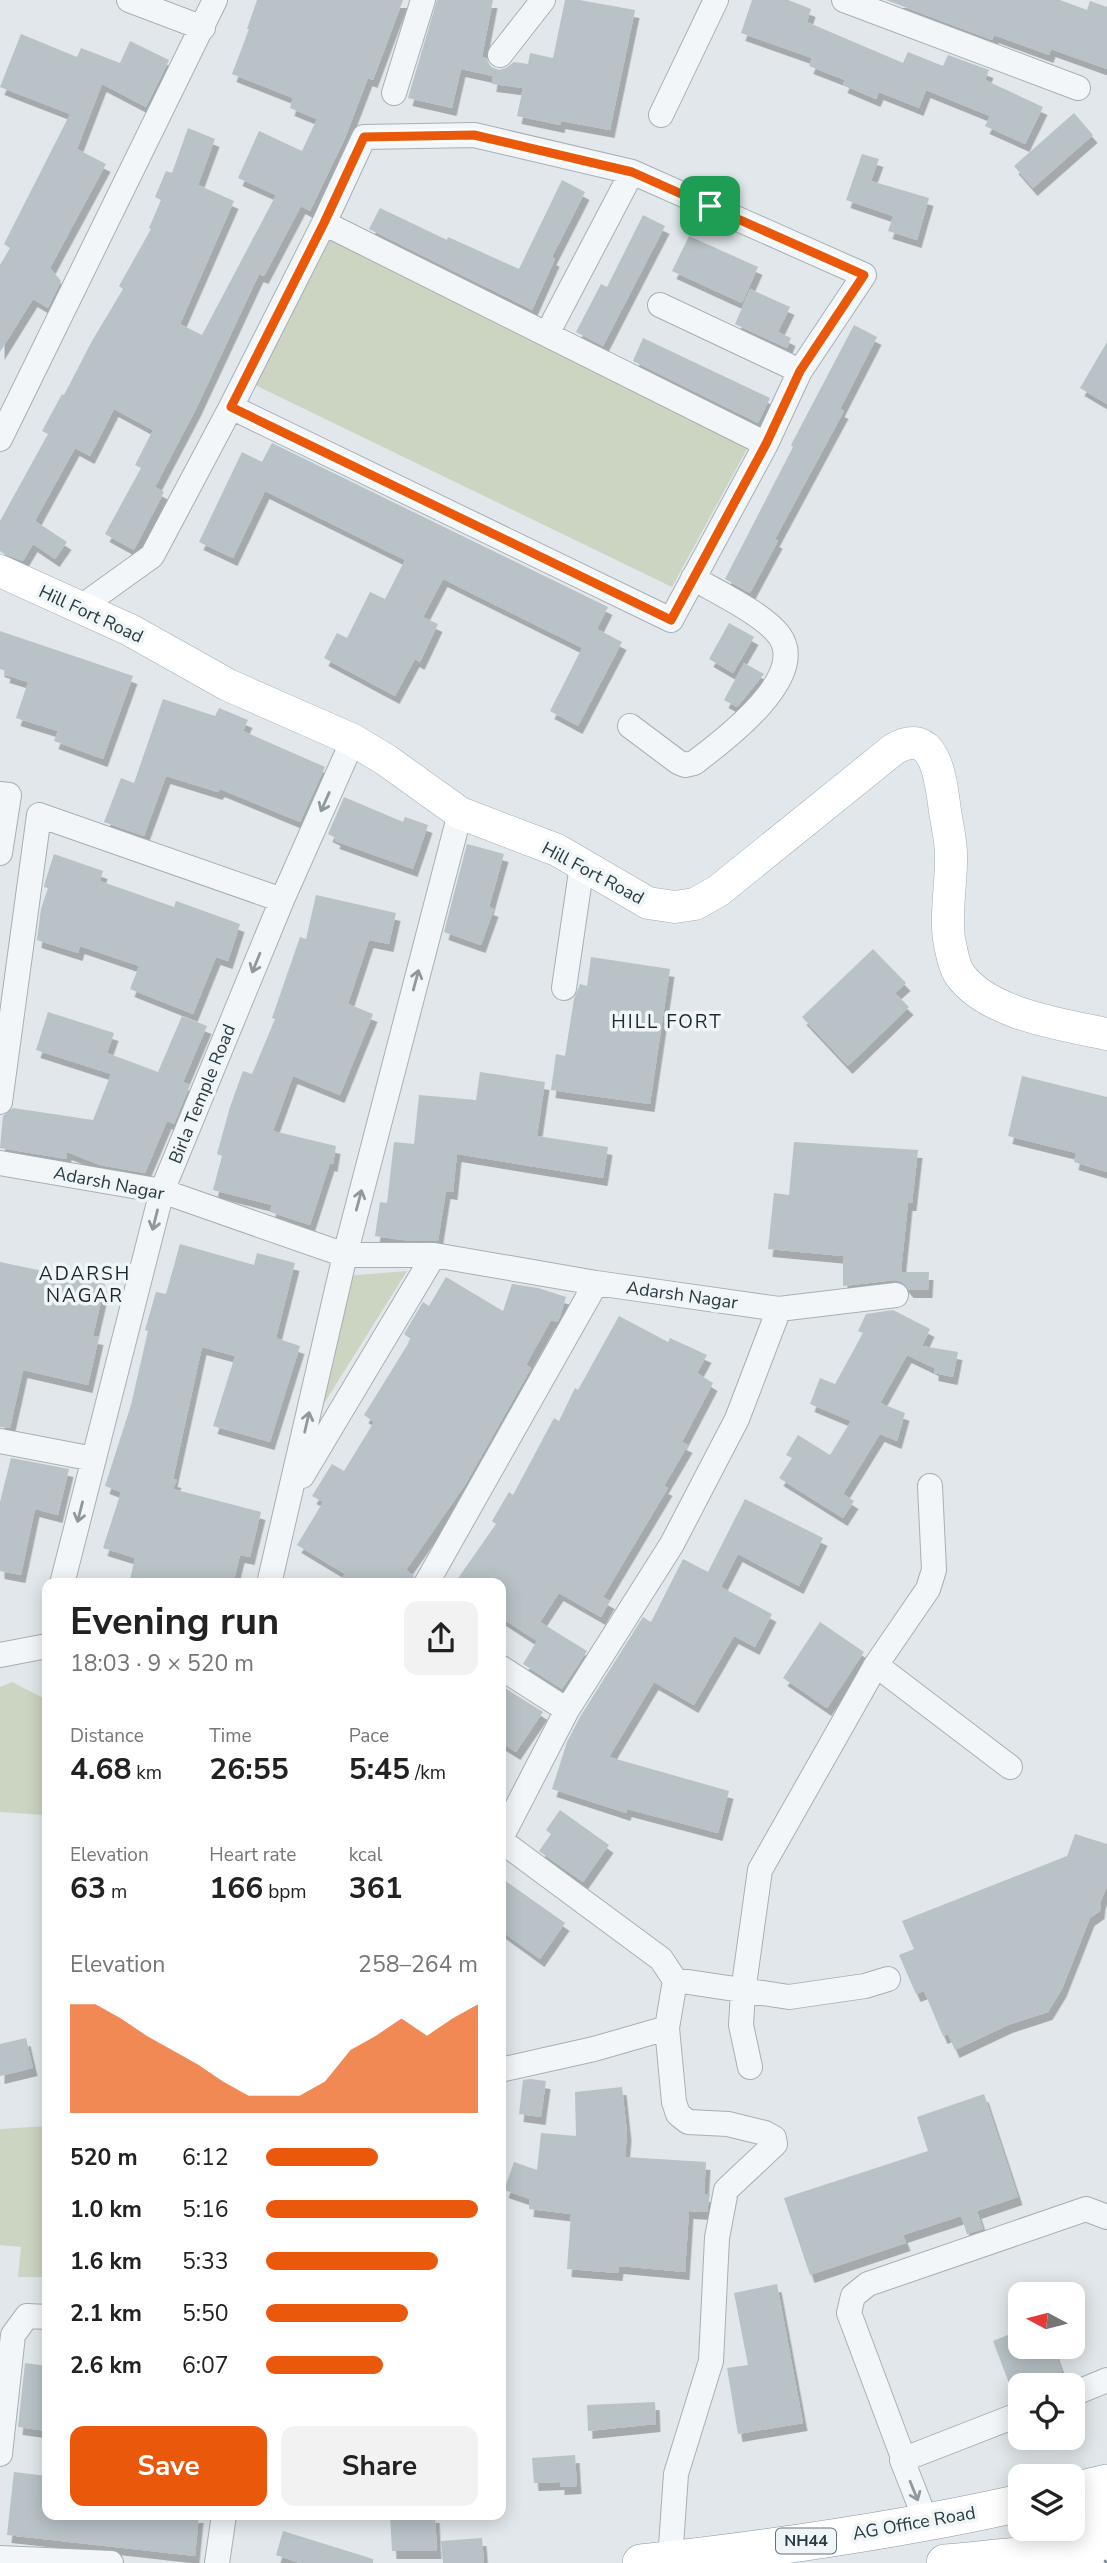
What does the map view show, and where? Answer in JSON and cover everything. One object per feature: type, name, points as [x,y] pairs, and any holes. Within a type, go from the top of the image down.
[{"type":"highway","points":[[1085,2488],[1107,2483]]},
{"type":"highway","points":[[945,2563],[1014,2555],[1090,2558],[1107,2499]]},
{"type":"highway","name":"AG Office Road","points":[[655,2561],[740,2552],[1008,2505]]},
{"type":"main road","name":"Hill Fort Road","points":[[0,572],[130,631],[228,685],[353,740],[460,813],[556,850],[648,903],[675,907],[695,904],[718,891],[894,750],[905,743],[923,745],[932,753],[943,794],[951,853],[949,938],[959,974],[984,998],[1062,1024],[1107,1034]]},
{"type":"street","points":[[129,0],[203,28]]},
{"type":"street","points":[[0,439],[215,0]]},
{"type":"street","points":[[394,93],[422,0]]},
{"type":"street","points":[[500,55],[543,0]]},
{"type":"street","points":[[661,115],[716,0]]},
{"type":"street","points":[[844,0],[1078,88]]},
{"type":"street","points":[[81,607],[152,556],[231,407],[324,223],[364,137],[474,135],[632,172],[864,275],[800,371],[766,444],[671,620],[231,407]]},
{"type":"street","points":[[547,334],[632,172]]},
{"type":"street","points":[[324,223],[766,444]]},
{"type":"street","points":[[660,305],[800,371]]},
{"type":"street","points":[[630,726],[678,762],[685,765],[694,763],[740,728],[781,676],[786,652],[780,636],[767,622],[693,578]]},
{"type":"street","name":"Birla Temple Road","points":[[64,1578],[162,1191],[282,900],[353,740]]},
{"type":"street","points":[[0,794],[9,795],[0,853]]},
{"type":"street","points":[[270,1578],[345,1255],[460,813]]},
{"type":"street","points":[[0,1102],[38,815],[282,900]]},
{"type":"street","points":[[564,988],[582,865]]},
{"type":"street","name":"Adarsh Nagar","points":[[0,1163],[162,1191],[345,1255],[434,1255],[596,1283],[779,1309],[896,1295]]},
{"type":"street","points":[[289,1497],[434,1255]]},
{"type":"street","points":[[429,1578],[596,1283]]},
{"type":"street","points":[[506,1830],[567,1710],[672,1544],[737,1419],[779,1309]]},
{"type":"street","points":[[0,1441],[94,1460]]},
{"type":"street","points":[[750,2067],[741,2025],[760,1870],[876,1665],[928,1589],[934,1570],[930,1486]]},
{"type":"street","points":[[0,1655],[42,1645]]},
{"type":"street","points":[[876,1665],[1010,1767]]},
{"type":"street","points":[[506,1671],[567,1710]]},
{"type":"street","points":[[506,1844],[661,1959],[675,1980],[667,2028],[674,2102],[678,2114],[688,2122],[728,2124],[765,2133],[774,2138],[775,2144],[726,2190],[717,2238],[711,2361],[676,2474],[655,2561]]},
{"type":"street","points":[[675,1980],[789,1997],[864,1986],[888,1979]]},
{"type":"street","points":[[506,2069],[594,2049],[667,2028]]},
{"type":"street","points":[[926,2521],[849,2313],[853,2296],[869,2284],[1086,2209],[1107,2217]]},
{"type":"street","points":[[0,2454],[13,2335],[27,2316],[42,2318]]},
{"type":"street","points":[[1085,2389],[1107,2380]]},
{"type":"street","points":[[904,2460],[1008,2419]]},
{"type":"street","points":[[217,2563],[223,2520]]},
{"type":"street","points":[[0,2558],[111,2563]]},
{"type":"green space","points":[[327,237],[748,447],[672,587],[253,384]]},
{"type":"green space","points":[[407,1271],[318,1413],[346,1276]]},
{"type":"green space","points":[[12,1682],[42,1697],[42,1815],[0,1812],[0,1687]]},
{"type":"green space","points":[[42,2126],[42,2277],[18,2277],[21,2247],[0,2245],[0,2129]]},
{"type":"building","points":[[257,0],[403,0],[373,80],[368,78],[345,138],[310,211],[301,206],[264,276],[259,274],[196,409],[155,487],[164,492],[134,550],[105,534],[141,468],[135,465],[153,430],[114,409],[90,456],[75,448],[35,521],[67,542],[55,559],[33,544],[23,561],[4,554],[0,551],[0,521],[48,434],[42,431],[123,289],[119,286],[151,229],[149,228],[161,200],[155,197],[166,171],[172,173],[188,128],[215,139],[198,185],[234,201],[180,324],[202,335],[276,195],[238,178],[259,131],[302,151],[317,119],[290,108],[293,98],[232,74]]},
{"type":"building","points":[[437,0],[493,0],[482,57],[486,58],[491,67],[499,70],[514,62],[528,64],[530,53],[553,58],[565,0],[635,10],[610,130],[561,121],[560,125],[517,116],[523,88],[492,84],[493,76],[461,69],[452,108],[408,98]]},
{"type":"building","points":[[752,0],[788,0],[811,9],[807,22],[903,63],[908,52],[943,66],[948,55],[989,70],[985,80],[1043,107],[1025,144],[985,126],[990,116],[926,90],[919,108],[879,92],[876,99],[843,85],[845,80],[809,66],[812,58],[741,33]]},
{"type":"building","points":[[886,0],[1060,0],[1087,10],[1090,1],[1107,7],[1107,69],[1051,49],[1049,55],[994,35],[992,40]]},
{"type":"building","points":[[21,34],[77,57],[81,48],[120,63],[130,41],[169,60],[146,107],[102,84],[77,149],[106,164],[50,268],[61,281],[48,308],[33,299],[0,352],[0,265],[10,248],[4,244],[70,114],[0,87]]},
{"type":"building","points":[[1074,113],[1093,135],[1033,188],[1014,166]]},
{"type":"building","points":[[862,154],[879,159],[871,181],[929,198],[917,240],[888,231],[893,216],[846,200]]},
{"type":"building","points":[[562,180],[585,192],[552,257],[555,259],[532,310],[369,229],[380,208],[447,240],[448,237],[519,269]]},
{"type":"building","points":[[643,215],[665,226],[603,346],[576,332],[601,284],[607,287]]},
{"type":"building","points":[[689,236],[758,267],[742,303],[672,271]]},
{"type":"building","points":[[750,289],[790,307],[778,332],[791,338],[787,348],[735,324]]},
{"type":"building","points":[[854,325],[877,337],[840,409],[844,411],[775,539],[778,541],[750,593],[725,579]]},
{"type":"building","points":[[643,338],[770,398],[758,423],[633,361]]},
{"type":"building","points":[[1107,342],[1107,404],[1080,388]]},
{"type":"building","points":[[272,443],[608,607],[597,629],[622,642],[578,726],[550,711],[582,648],[443,579],[423,617],[438,624],[420,662],[415,659],[395,696],[324,658],[337,633],[347,638],[370,592],[385,599],[405,560],[265,491],[233,558],[199,542],[242,452],[262,462]]},
{"type":"building","points":[[729,623],[754,637],[733,673],[709,659]]},
{"type":"building","points":[[0,631],[133,676],[103,759],[54,741],[58,731],[16,718],[28,682],[5,675],[6,671],[0,669]]},
{"type":"building","points":[[744,663],[764,674],[737,707],[724,700]]},
{"type":"building","points":[[163,699],[215,716],[219,708],[248,720],[243,731],[325,767],[300,822],[220,789],[218,792],[166,776],[144,836],[104,822],[121,778],[134,783]]},
{"type":"building","points":[[344,797],[403,822],[405,817],[428,825],[413,869],[335,841],[336,838],[328,834]]},
{"type":"building","points":[[467,844],[504,854],[489,907],[494,909],[481,945],[444,932]]},
{"type":"building","points":[[54,854],[103,871],[100,881],[174,907],[176,901],[240,924],[228,961],[216,957],[193,1014],[130,989],[139,966],[80,946],[78,953],[37,940],[41,909],[48,888],[44,887]]},
{"type":"building","points":[[316,895],[396,913],[389,944],[369,940],[348,1004],[373,1014],[340,1095],[293,1076],[273,1131],[336,1146],[333,1164],[330,1163],[310,1225],[270,1212],[272,1205],[213,1190],[222,1156],[217,1154],[230,1107],[243,1071],[252,1074],[275,1019],[272,1018],[300,937],[306,939]]},
{"type":"building","points":[[873,949],[906,983],[895,993],[909,1007],[848,1066],[802,1017]]},
{"type":"building","points":[[591,957],[670,969],[650,1104],[551,1090],[556,1054],[565,1056],[574,999],[580,984],[587,986]]},
{"type":"building","points":[[48,1012],[114,1033],[107,1053],[158,1072],[182,1016],[207,1026],[183,1082],[190,1085],[174,1124],[167,1121],[145,1173],[100,1165],[67,1152],[66,1159],[0,1148],[3,1116],[13,1108],[93,1120],[111,1074],[36,1050]]},
{"type":"building","points":[[480,1072],[545,1082],[537,1136],[608,1147],[603,1178],[457,1154],[453,1192],[446,1191],[438,1241],[375,1236],[380,1202],[387,1203],[394,1142],[414,1144],[419,1095],[476,1100]]},
{"type":"building","points":[[1022,1076],[1107,1097],[1107,1172],[1074,1162],[1076,1153],[1008,1136]]},
{"type":"building","points":[[794,1142],[918,1150],[912,1203],[908,1203],[901,1272],[929,1272],[928,1290],[909,1290],[902,1282],[895,1280],[843,1286],[843,1256],[768,1249],[774,1193],[789,1195]]},
{"type":"building","points":[[180,1244],[254,1265],[257,1253],[295,1263],[276,1338],[300,1346],[270,1442],[213,1426],[235,1356],[202,1347],[173,1479],[177,1480],[173,1489],[261,1512],[250,1557],[240,1555],[234,1578],[130,1578],[135,1558],[103,1548],[121,1492],[105,1486],[131,1405],[148,1331],[145,1330],[156,1292],[166,1294]]},
{"type":"building","points":[[0,1262],[105,1284],[93,1336],[99,1337],[88,1385],[23,1370],[10,1428],[0,1427]]},
{"type":"building","points":[[446,1277],[503,1311],[512,1284],[538,1288],[566,1297],[560,1317],[557,1322],[551,1320],[526,1365],[531,1368],[465,1485],[406,1570],[413,1578],[342,1578],[345,1574],[297,1545],[323,1502],[312,1496],[332,1464],[344,1471],[374,1422],[364,1415],[411,1339],[404,1334],[423,1302],[429,1306]]},
{"type":"building","points":[[893,1310],[930,1329],[922,1346],[958,1352],[953,1377],[934,1373],[934,1368],[907,1355],[880,1403],[905,1413],[897,1441],[880,1434],[843,1494],[854,1501],[843,1518],[779,1478],[792,1458],[786,1455],[798,1435],[830,1455],[851,1421],[810,1404],[820,1378],[835,1384],[863,1333],[858,1331],[866,1314]]},
{"type":"building","points":[[619,1316],[668,1342],[670,1338],[707,1355],[697,1373],[713,1383],[682,1442],[688,1445],[664,1486],[668,1488],[603,1597],[610,1601],[601,1617],[559,1593],[540,1622],[587,1651],[562,1689],[523,1664],[537,1641],[506,1621],[506,1578],[458,1578],[496,1524],[492,1521],[509,1492],[513,1495],[554,1418],[559,1421],[575,1388],[578,1390]]},
{"type":"building","points":[[11,1458],[69,1469],[58,1515],[35,1509],[21,1575],[0,1571],[0,1502]]},
{"type":"building","points":[[745,1499],[823,1538],[799,1586],[738,1554],[721,1587],[772,1614],[755,1647],[734,1636],[694,1705],[654,1682],[609,1757],[729,1791],[718,1833],[627,1809],[626,1813],[552,1789],[567,1742],[580,1717],[643,1617],[651,1622],[683,1559],[708,1572]]},
{"type":"building","points":[[820,1622],[864,1652],[827,1708],[783,1678]]},
{"type":"building","points":[[506,1689],[543,1712],[516,1752],[506,1746]]},
{"type":"building","points":[[560,1810],[609,1845],[583,1882],[539,1851],[551,1834],[546,1830]]},
{"type":"building","points":[[1075,1834],[1107,1844],[1107,1886],[1100,1911],[1090,1918],[1062,1989],[1048,2012],[1008,2025],[955,2050],[948,2034],[943,2036],[924,1991],[916,1994],[899,1955],[914,1949],[902,1921],[1067,1856]]},
{"type":"building","points":[[506,1881],[565,1923],[540,1959],[506,1934]]},
{"type":"building","points":[[26,2038],[33,2068],[0,2076],[0,2044]]},
{"type":"building","points":[[523,2080],[546,2081],[541,2117],[519,2114]]},
{"type":"building","points":[[622,2087],[627,2133],[625,2157],[706,2162],[704,2194],[710,2194],[707,2212],[689,2211],[685,2272],[619,2266],[618,2273],[567,2269],[571,2214],[529,2209],[530,2199],[506,2191],[514,2162],[537,2170],[541,2133],[576,2136],[575,2092]]},
{"type":"building","points":[[984,2094],[1018,2197],[977,2211],[983,2229],[967,2234],[961,2216],[903,2235],[906,2243],[810,2275],[784,2198],[928,2151],[917,2117]]},
{"type":"building","points":[[777,2284],[803,2423],[738,2434],[727,2368],[748,2365],[734,2293]]},
{"type":"building","points":[[1008,2335],[1008,2359],[1057,2359],[1062,2372],[1008,2373],[1008,2380],[993,2341]]},
{"type":"building","points":[[25,2363],[42,2365],[42,2430],[18,2427]]},
{"type":"building","points":[[655,2402],[656,2424],[588,2431],[587,2405]]},
{"type":"building","points":[[575,2455],[577,2486],[560,2487],[560,2482],[534,2483],[532,2458]]},
{"type":"building","points":[[14,2472],[42,2475],[42,2520],[199,2520],[195,2556],[7,2535]]},
{"type":"building","points":[[390,2520],[435,2520],[437,2551],[392,2551]]},
{"type":"building","points":[[283,2531],[373,2559],[373,2563],[300,2563],[276,2555]]},
{"type":"building","points":[[482,2538],[484,2563],[443,2563],[441,2541]]},
{"type":"district","name":"HILL FORT","points":[[667,1022]]},
{"type":"district","name":"ADARSH NAGAR","points":[[85,1285]]},
{"type":"route","points":[[474,135],[632,172],[710,206],[864,275],[800,371],[766,444],[671,620],[231,407],[324,223],[364,137],[474,135]]}]
